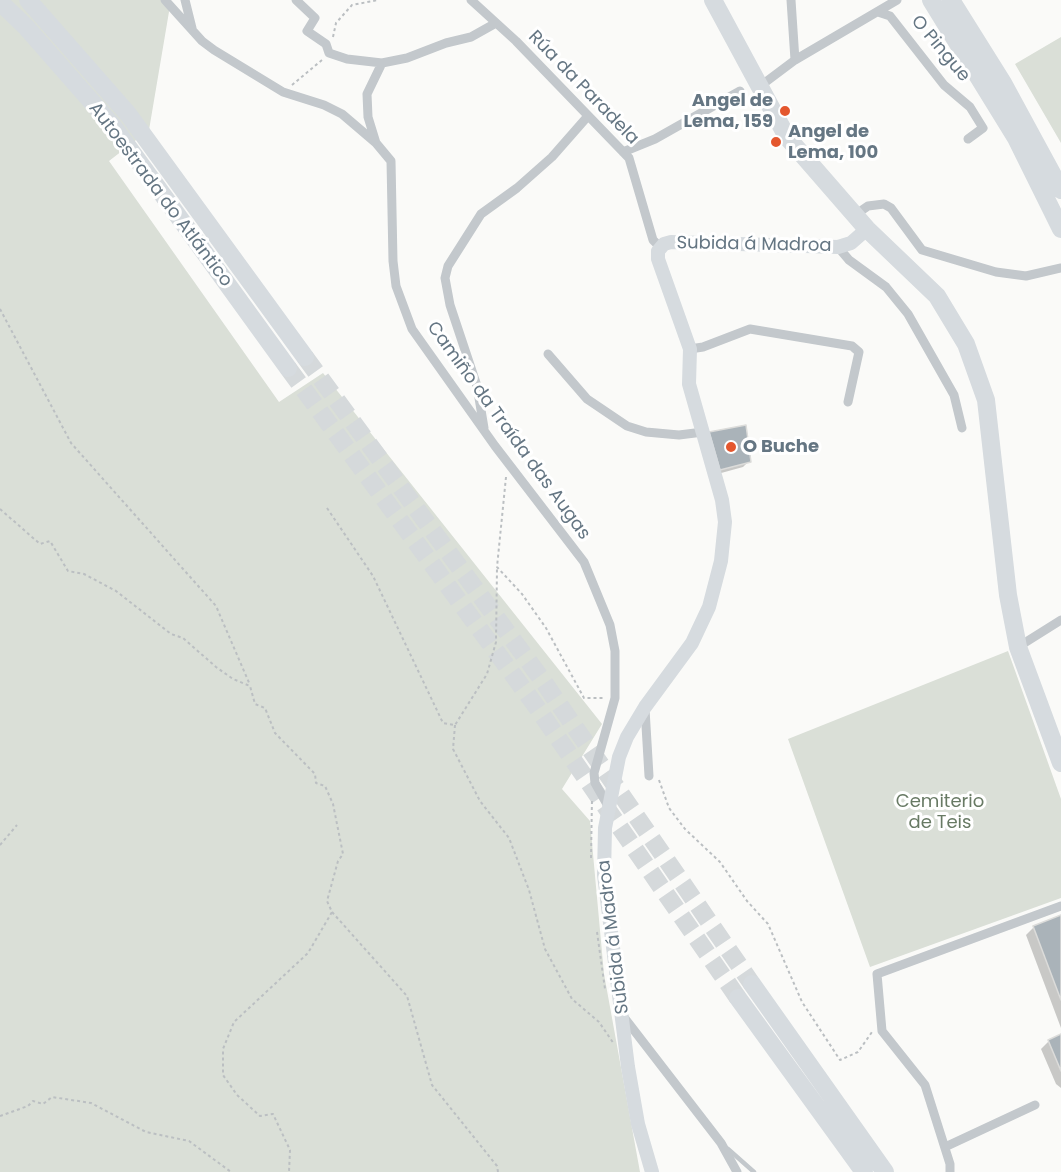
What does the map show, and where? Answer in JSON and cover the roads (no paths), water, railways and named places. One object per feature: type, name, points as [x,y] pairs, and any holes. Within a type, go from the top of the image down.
[{"type":"highway","name":"Autoestrada do Atlántico","points":[[28,0],[128,114],[305,357]]},
{"type":"highway","points":[[713,0],[787,137],[861,222],[937,296],[966,344],[986,400],[1008,595],[1018,647],[1061,763]]},
{"type":"highway","points":[[931,0],[1016,138],[1061,229]]},
{"type":"highway","points":[[951,0],[1003,82],[1061,190]]},
{"type":"highway","name":"Autoestrada do Atlántico","points":[[0,2],[26,27],[113,126],[288,368]]},
{"type":"highway","points":[[752,984],[885,1172]]},
{"type":"highway","points":[[738,998],[864,1172]]},
{"type":"street","name":"Camiño da Traída das Augas","points":[[165,0],[214,50],[283,92],[324,105],[342,114],[376,143],[392,161],[393,261],[396,286],[412,329],[484,431],[577,553],[593,578],[610,625],[615,651],[615,698],[594,773],[595,783],[608,806]]},
{"type":"street","points":[[185,0],[192,30]]},
{"type":"street","points":[[296,0],[315,18],[307,31],[328,49],[347,59],[382,63],[407,58],[446,43],[471,37],[496,23]]},
{"type":"street","name":"Rúa da Paradela","points":[[471,0],[629,158],[653,240],[660,247]]},
{"type":"street","points":[[791,0],[795,60]]},
{"type":"street","points":[[759,87],[795,60],[894,2]]},
{"type":"street","name":"O Pingue","points":[[878,12],[890,16],[944,85],[970,107],[983,128],[968,139]]},
{"type":"street","points":[[376,143],[368,117],[367,94],[382,63]]},
{"type":"street","points":[[623,152],[655,140],[740,91]]},
{"type":"street","points":[[484,431],[477,386],[450,305],[445,278],[448,266],[481,214],[517,188],[552,157],[588,116]]},
{"type":"street","points":[[861,222],[868,206],[884,204],[891,208],[922,250],[996,272],[1026,276],[1061,268]]},
{"type":"street","name":"Subida á Madroa","points":[[652,1172],[632,1098],[604,875],[608,806],[619,757],[645,707],[692,643],[709,608],[721,561],[724,511],[689,384],[690,348],[658,259],[660,247],[671,242],[838,248],[851,243],[861,222]]},
{"type":"street","points":[[838,248],[849,260],[886,287],[909,314],[954,395],[962,428]]},
{"type":"street","points":[[690,348],[703,347],[750,329],[852,346],[859,352],[848,402]]},
{"type":"street","points":[[548,354],[587,399],[627,426],[646,432],[679,435],[703,432]]},
{"type":"street","points":[[1018,647],[1061,620]]},
{"type":"street","points":[[645,707],[648,776]]},
{"type":"street","points":[[950,1172],[945,1147],[925,1085],[882,1031],[877,974],[1061,906]]},
{"type":"street","points":[[623,1016],[721,1143],[738,1172]]},
{"type":"street","points":[[945,1147],[1035,1105]]},
{"type":"lane","points":[[721,1143],[754,1172]]},
{"type":"tunnel","points":[[305,357],[543,681],[752,984]]},
{"type":"tunnel","points":[[288,368],[533,702],[738,998]]},
{"type":"place","name":"Angel de Lema, 159","points":[[785,111]]},
{"type":"place","name":"Angel de Lema, 100","points":[[776,142]]},
{"type":"place","name":"O Buche","points":[[731,447]]},
{"type":"park label","name":"Cemiterio de Teis","points":[[940,812]]}]
